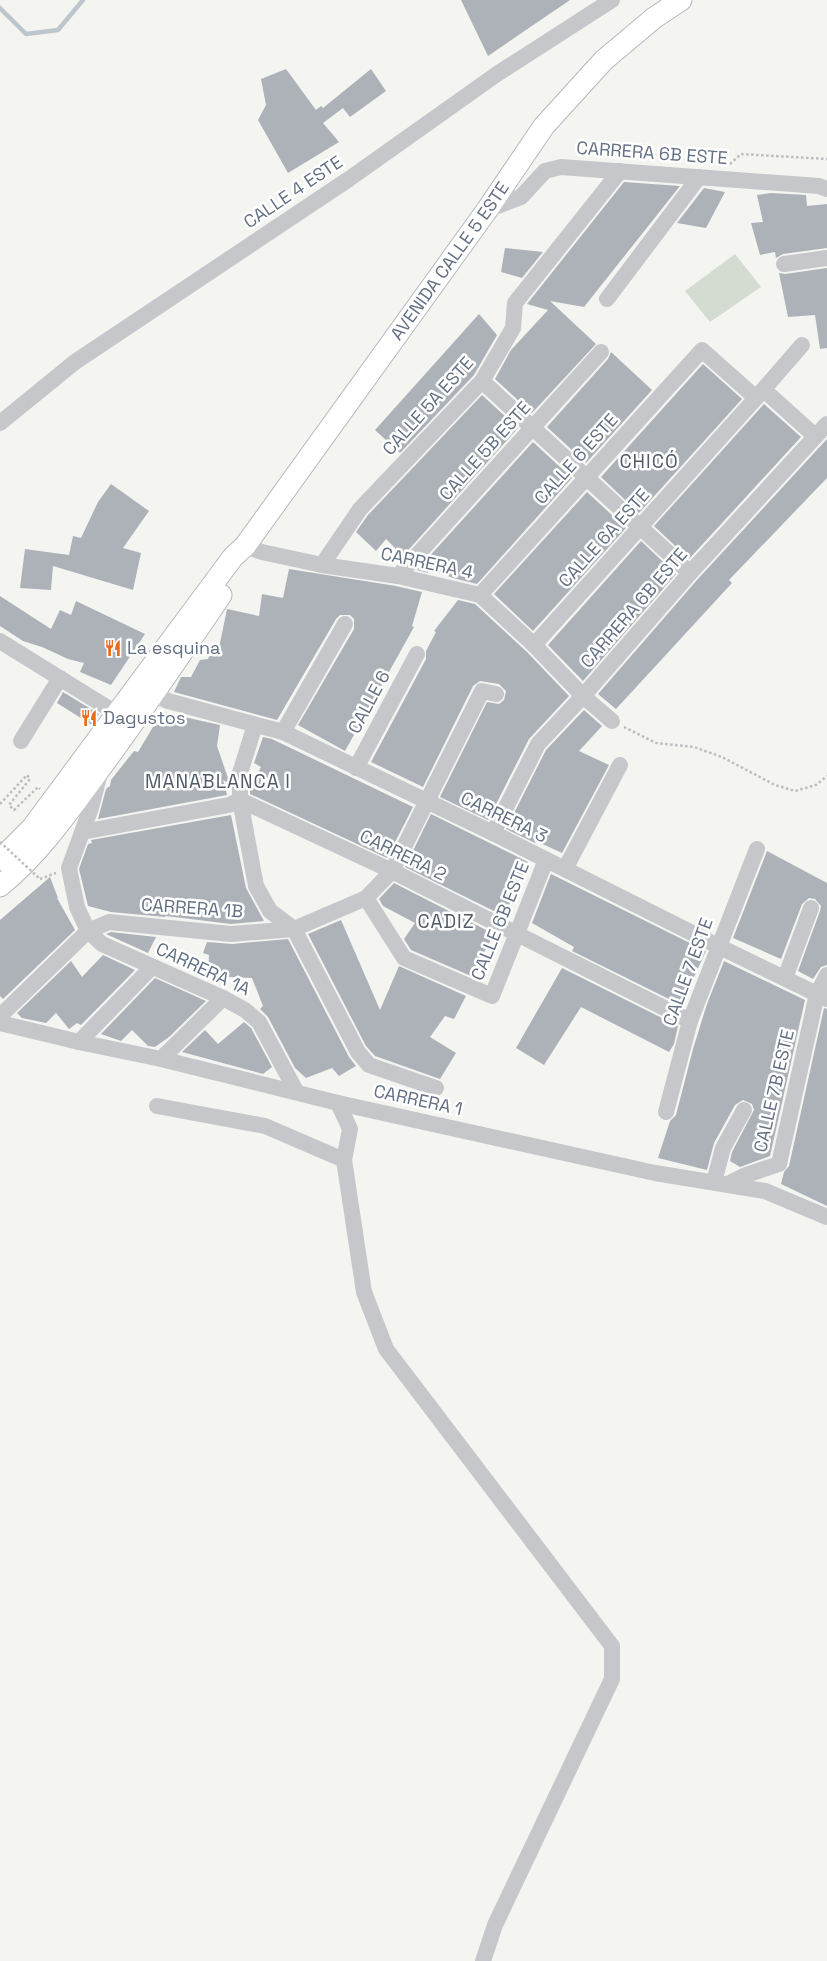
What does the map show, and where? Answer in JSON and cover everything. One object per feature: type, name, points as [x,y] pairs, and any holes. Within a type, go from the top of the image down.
[{"type":"main road","name":"AVENIDA CALLE 5 ESTE","points":[[0,860],[32,828],[233,557],[245,546],[487,210],[544,126],[604,60],[654,18],[682,0]]},
{"type":"main road","name":"AVENIDA CALLE 5 ESTE","points":[[0,886],[17,872],[55,830],[154,694],[242,563],[245,546]]},
{"type":"street","name":"CALLE 4 ESTE","points":[[0,423],[75,362],[349,179],[497,74],[612,0]]},
{"type":"street","name":"CARRERA 6B ESTE","points":[[487,210],[521,197],[545,171],[562,167],[819,186],[827,189]]},
{"type":"street","name":"CALLE 5A ESTE","points":[[322,565],[360,509],[482,381],[512,328],[515,302],[620,171]]},
{"type":"street","points":[[607,299],[706,177]]},
{"type":"street","points":[[784,264],[827,258]]},
{"type":"street","name":"CALLE 6A ESTE","points":[[534,645],[802,345]]},
{"type":"street","name":"CALLE 6 ESTE","points":[[480,595],[702,350],[760,394]]},
{"type":"street","name":"CALLE 5B ESTE","points":[[398,576],[601,352]]},
{"type":"street","points":[[482,381],[690,573]]},
{"type":"street","points":[[760,394],[815,436]]},
{"type":"street","name":"CARRERA 6B ESTE","points":[[493,833],[538,744],[583,696],[690,573],[827,424]]},
{"type":"street","name":"CARRERA 4","points":[[245,546],[262,552],[322,565],[398,576],[480,595],[534,645],[583,696],[612,721]]},
{"type":"street","points":[[283,732],[345,624]]},
{"type":"street","points":[[0,641],[116,713]]},
{"type":"street","name":"CALLE 6","points":[[356,768],[417,654]]},
{"type":"street","points":[[21,742],[60,678]]},
{"type":"street","points":[[392,871],[482,691],[496,694]]},
{"type":"street","name":"CARRERA 3","points":[[154,694],[168,701],[283,732],[565,868],[718,946],[822,996]]},
{"type":"street","points":[[82,832],[229,805],[240,800],[240,774],[255,724]]},
{"type":"street","points":[[565,868],[620,765]]},
{"type":"street","points":[[0,1016],[88,931],[77,907],[69,868],[91,808],[102,766]]},
{"type":"street","name":"CARRERA 2","points":[[240,800],[392,871],[690,1021]]},
{"type":"street","name":"CARRERA 1B","points":[[240,800],[256,886],[270,910],[294,929],[358,1052],[369,1065],[436,1088]]},
{"type":"street","name":"CALLE 7 ESTE","points":[[666,1112],[690,1021],[757,849]]},
{"type":"street","name":"CALLE 6B ESTE","points":[[366,898],[404,958],[492,996],[546,860]]},
{"type":"street","name":"CARRERA 1B","points":[[88,931],[109,922],[232,934],[294,929],[366,898],[392,871]]},
{"type":"street","points":[[785,978],[811,908]]},
{"type":"street","name":"CARRERA 1A","points":[[88,931],[102,944],[223,998],[245,1010],[258,1022],[296,1092]]},
{"type":"street","points":[[79,1042],[152,967]]},
{"type":"street","name":"CALLE 7B ESTE","points":[[721,1183],[780,1164],[827,975]]},
{"type":"street","points":[[160,1059],[223,998]]},
{"type":"street","name":"CARRERA 1","points":[[0,1023],[160,1059],[338,1103],[655,1172],[765,1191],[827,1217]]},
{"type":"street","points":[[338,1103],[350,1129],[344,1160],[364,1292],[386,1349],[612,1646],[612,1679],[495,1925],[482,1961]]},
{"type":"street","points":[[157,1106],[265,1126],[344,1160]]},
{"type":"street","points":[[721,1183],[723,1148],[744,1110]]},
{"type":"path","points":[[706,177],[741,154],[827,159]]},
{"type":"path","points":[[612,721],[656,743],[694,747],[722,757],[775,785],[794,791],[816,785],[827,776]]},
{"type":"path","points":[[0,804],[26,775],[30,779],[9,805],[14,810],[38,787],[53,800]]},
{"type":"path","points":[[0,842],[40,879]]},
{"type":"shaded area","points":[[735,254],[761,287],[710,322],[685,291]]},
{"type":"building","points":[[461,0],[570,0],[488,56]]},
{"type":"building","points":[[286,69],[316,110],[321,106],[323,108],[371,69],[386,91],[350,117],[343,108],[323,123],[339,142],[288,173],[258,120],[266,105],[261,79]]},
{"type":"building","points":[[624,182],[680,186],[584,307],[550,301],[596,344],[532,413],[495,379],[511,350],[548,310],[527,304]]},
{"type":"building","points":[[704,188],[725,192],[706,228],[677,223]]},
{"type":"building","points":[[771,193],[806,195],[807,206],[827,204],[827,248],[783,254],[776,258],[775,252],[760,255],[751,223],[763,222],[757,195]]},
{"type":"building","points":[[505,248],[543,252],[522,278],[501,272]]},
{"type":"building","points":[[827,268],[827,348],[820,349],[815,315],[788,317],[779,273],[785,274]]},
{"type":"building","points":[[479,314],[497,335],[474,375],[400,453],[375,430]]},
{"type":"building","points":[[611,352],[652,390],[586,463],[547,427],[608,359]]},
{"type":"building","points":[[703,364],[742,399],[639,513],[601,477]]},
{"type":"building","points":[[482,395],[518,428],[403,556],[386,539],[376,551],[356,532],[368,515]]},
{"type":"building","points":[[764,404],[801,437],[689,559],[654,526]]},
{"type":"building","points":[[827,439],[827,478],[729,580],[732,583],[616,709],[598,694],[697,580]]},
{"type":"building","points":[[533,442],[572,478],[477,584],[429,569],[428,573],[417,570]]},
{"type":"building","points":[[111,484],[149,511],[123,548],[141,553],[133,590],[53,566],[51,590],[20,588],[25,549],[69,555],[73,536],[81,538],[98,502]]},
{"type":"building","points":[[587,492],[626,528],[533,631],[494,594]]},
{"type":"building","points":[[641,541],[676,574],[583,681],[548,645]]},
{"type":"building","points":[[289,569],[422,592],[412,626],[414,627],[345,751],[298,725],[354,629],[354,619],[350,615],[340,615],[336,619],[277,720],[174,692],[181,677],[191,677],[200,660],[208,659],[212,647],[219,648],[227,609],[259,616],[262,594],[283,598]]},
{"type":"building","points":[[0,596],[51,629],[60,610],[71,615],[76,601],[145,634],[111,685],[80,672],[84,663],[68,659],[23,641],[0,626]]},
{"type":"building","points":[[458,600],[475,604],[527,652],[569,696],[529,739],[488,820],[440,797],[487,702],[499,704],[504,700],[506,691],[499,684],[480,681],[473,686],[423,787],[371,762],[426,659],[426,651],[436,632],[434,631]]},
{"type":"building","points":[[63,692],[99,714],[92,725],[57,703]]},
{"type":"building","points":[[584,710],[602,726],[579,751],[609,765],[562,853],[506,829],[546,750]]},
{"type":"building","points":[[162,712],[220,725],[217,746],[230,784],[223,780],[227,795],[98,819],[106,789],[110,786],[111,780],[134,751],[138,752]]},
{"type":"building","points":[[263,737],[272,739],[413,807],[387,858],[250,794],[250,788],[261,767],[254,763]]},
{"type":"building","points":[[431,814],[528,862],[504,916],[405,867]]},
{"type":"building","points":[[231,815],[246,888],[264,921],[231,924],[111,912],[88,906],[79,869],[88,844],[92,843],[91,840]]},
{"type":"building","points":[[767,851],[827,883],[827,965],[821,967],[813,979],[798,971],[820,911],[821,906],[815,899],[809,898],[802,904],[781,959],[733,938]]},
{"type":"building","points":[[551,874],[706,951],[681,1005],[572,951],[574,947],[532,923]]},
{"type":"building","points":[[50,877],[57,898],[75,930],[3,999],[0,996],[0,920]]},
{"type":"building","points":[[394,883],[494,934],[471,976],[411,950],[404,939],[415,923],[383,906],[379,899]]},
{"type":"building","points":[[341,920],[380,1010],[399,966],[466,996],[454,1019],[445,1016],[430,1037],[456,1053],[440,1079],[375,1056],[366,1046],[308,934]]},
{"type":"building","points":[[111,932],[156,937],[148,953],[106,934]]},
{"type":"building","points":[[288,939],[349,1057],[356,1066],[339,1076],[332,1068],[306,1078],[295,1068],[268,1017],[260,1009],[263,1006],[252,978],[208,976],[209,955],[203,953],[207,942],[232,944]]},
{"type":"building","points":[[103,955],[135,970],[81,1025],[77,1023],[69,1029],[56,1013],[46,1023],[22,1018],[17,1013],[71,961],[82,977]]},
{"type":"building","points":[[724,961],[805,1000],[770,1156],[740,1167],[730,1161],[732,1152],[754,1110],[752,1104],[743,1100],[735,1105],[714,1143],[707,1170],[658,1158],[670,1121],[676,1115],[707,1004]]},
{"type":"building","points":[[562,968],[678,1026],[674,1044],[669,1052],[581,1007],[544,1065],[516,1048]]},
{"type":"building","points":[[155,978],[206,1001],[169,1037],[155,1047],[148,1046],[132,1030],[121,1041],[101,1034]]},
{"type":"building","points":[[824,1008],[827,1009],[827,1206],[781,1184],[784,1172],[789,1166]]},
{"type":"building","points":[[244,1022],[251,1028],[272,1067],[263,1074],[182,1052],[205,1030],[218,1044]]},
{"type":"waterway","points":[[0,8],[26,34],[58,30],[83,0]]},
{"type":"place","name":"La esquina","points":[[113,648]]},
{"type":"place","name":"Dagustos","points":[[89,718]]},
{"type":"district","name":"CHICÓ","points":[[649,461]]},
{"type":"district","name":"MANABLANCA I","points":[[218,781]]},
{"type":"district","name":"CADIZ","points":[[446,921]]}]
